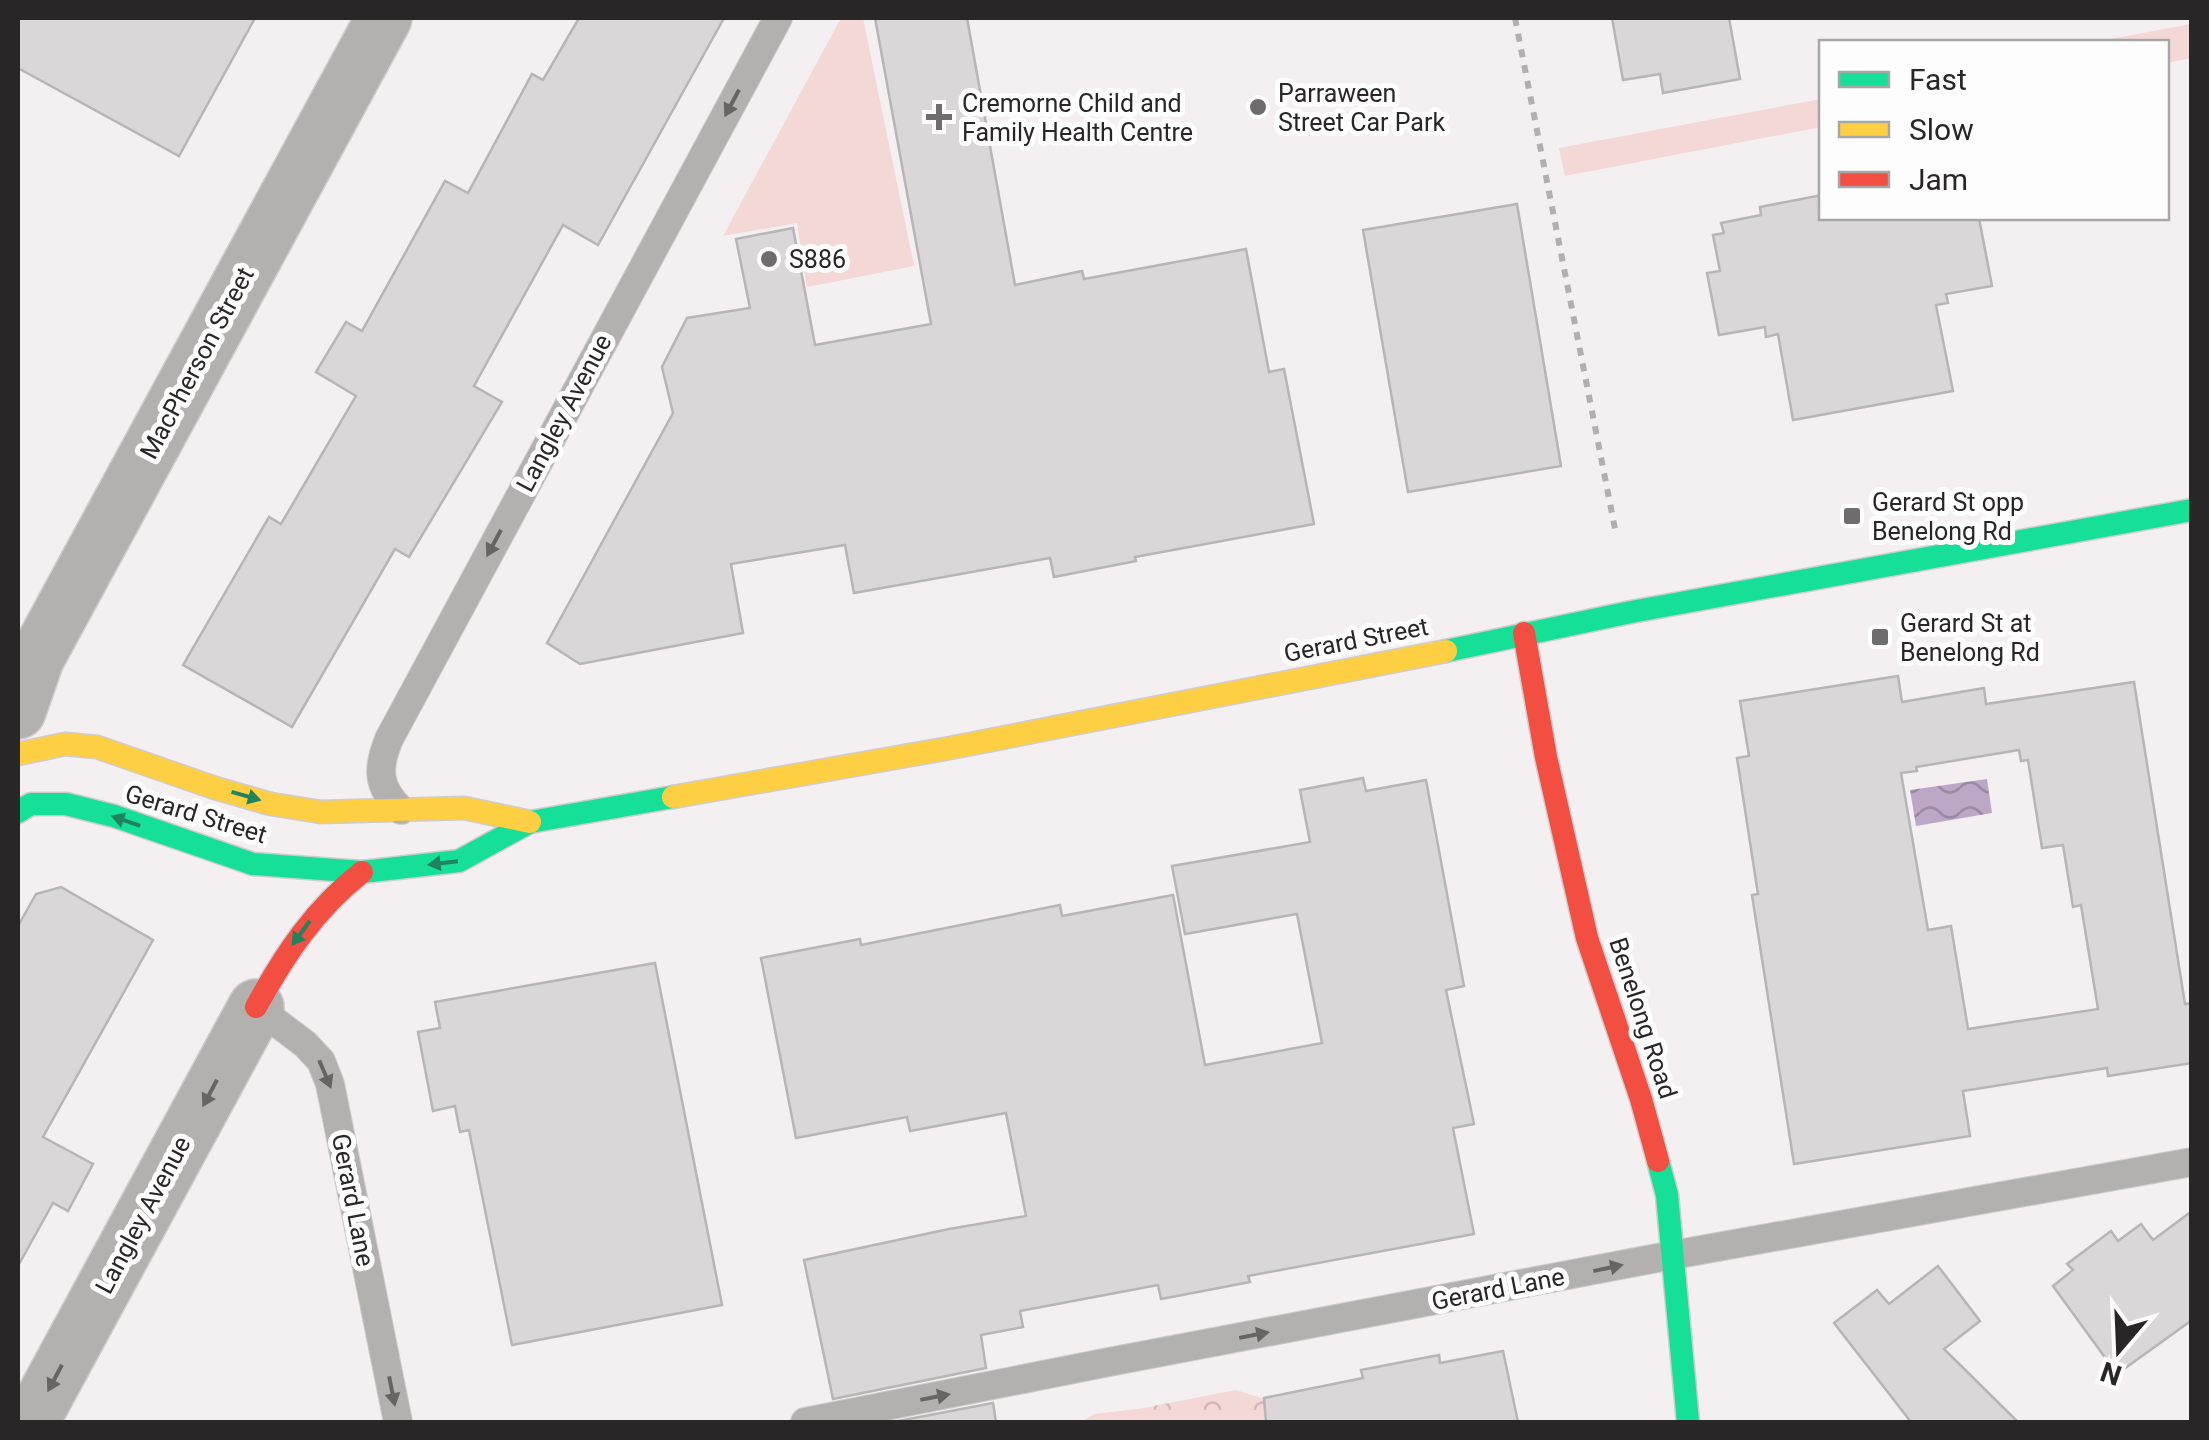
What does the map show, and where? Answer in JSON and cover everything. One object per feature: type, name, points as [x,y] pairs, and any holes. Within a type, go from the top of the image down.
[{"type":"main road","name":"Gerard Street","points":[[18,812],[31,804],[66,804],[114,816],[252,864],[362,872],[459,861],[530,822],[950,748],[1645,609],[2192,510]]},
{"type":"main road","name":"Benelong Road","points":[[1524,634],[1546,757],[1588,938],[1667,1195],[1688,1422]]},
{"type":"main road","name":"Gerard Street","points":[[19,736],[97,747],[271,804],[322,812],[464,808],[530,822]]},
{"type":"main road","points":[[256,1007],[301,931],[335,892],[362,872]]},
{"type":"street","name":"MacPherson Street","points":[[19,736],[27,654],[384,18]]},
{"type":"street","name":"Langley Avenue","points":[[30,1422],[256,1007]]},
{"type":"lane","name":"Langley Avenue","points":[[402,810],[391,800],[381,780],[382,754],[389,738],[778,18]]},
{"type":"lane","name":"Gerard Lane","points":[[256,1007],[305,1044],[321,1061],[330,1084],[398,1422]]},
{"type":"lane","name":"Gerard Lane","points":[[805,1422],[1673,1255],[2192,1162]]},
{"type":"path","points":[[1515,18],[1616,534]]},
{"type":"green space","points":[[841,18],[863,18],[914,266],[807,287],[797,223],[723,236]]},
{"type":"green space","points":[[2191,24],[2191,58],[2169,63],[2169,40],[2106,40]]},
{"type":"green space","points":[[1819,99],[1819,127],[1565,176],[1559,148]]},
{"type":"green space","points":[[1236,1390],[1281,1404],[1303,1422],[1081,1422],[1094,1414]]},
{"type":"water","points":[[1987,779],[1992,813],[1916,826],[1910,790]]},
{"type":"building","points":[[18,18],[255,18],[179,156],[18,68]]},
{"type":"building","points":[[579,18],[724,18],[598,245],[563,225],[474,386],[502,402],[409,557],[395,549],[292,727],[183,665],[269,517],[281,524],[356,396],[316,372],[346,322],[362,331],[445,181],[468,193],[532,74],[543,80]]},
{"type":"building","points":[[875,18],[967,18],[1015,285],[1082,271],[1084,279],[1246,249],[1269,372],[1284,369],[1314,524],[1135,557],[1136,561],[1054,577],[1050,558],[854,593],[845,545],[731,564],[743,633],[580,664],[547,643],[673,413],[662,367],[687,318],[750,308],[736,239],[793,228],[815,345],[931,324]]},
{"type":"building","points":[[1612,18],[1729,18],[1740,79],[1663,93],[1660,74],[1623,80]]},
{"type":"building","points":[[1819,196],[1819,220],[1979,220],[1992,286],[1946,294],[1948,303],[1936,305],[1953,391],[1793,420],[1778,334],[1766,337],[1765,327],[1719,335],[1707,273],[1720,271],[1713,235],[1724,233],[1721,223],[1761,215],[1760,207]]},
{"type":"building","points":[[1517,204],[1561,466],[1408,492],[1363,230]]},
{"type":"building","points":[[1898,676],[1902,702],[1984,688],[1986,704],[2134,682],[2185,1004],[2192,1003],[2192,1063],[2108,1076],[2107,1068],[1963,1091],[1970,1136],[1794,1164],[1752,895],[1758,894],[1737,758],[1749,756],[1740,701]],"holes":[[[2019,750],[2021,761],[2028,760],[2042,848],[2063,845],[2073,907],[2081,905],[2098,1009],[1968,1029],[1951,926],[1928,930],[1901,773],[1917,771],[1916,767]]]},
{"type":"building","points":[[1363,778],[1366,791],[1426,780],[1464,986],[1446,990],[1474,1124],[1453,1128],[1474,1234],[1248,1276],[1250,1282],[1161,1299],[1158,1285],[1020,1311],[1023,1327],[981,1335],[986,1368],[833,1399],[804,1260],[1026,1216],[1006,1113],[910,1131],[907,1117],[796,1138],[761,958],[860,939],[861,945],[1060,905],[1062,916],[1173,895],[1205,1065],[1322,1043],[1297,914],[1185,934],[1172,866],[1310,842],[1300,790]]},
{"type":"building","points":[[61,887],[153,940],[43,1137],[93,1164],[68,1211],[53,1203],[18,1266],[18,926],[36,894]]},
{"type":"building","points":[[655,963],[722,1305],[512,1345],[469,1130],[460,1132],[455,1106],[433,1111],[418,1032],[440,1028],[435,1002]]},
{"type":"building","points":[[2192,1211],[2192,1320],[2117,1374],[2053,1286],[2073,1270],[2067,1264],[2111,1231],[2118,1241],[2141,1224],[2153,1240]]},
{"type":"building","points":[[1938,1266],[1980,1321],[1944,1349],[2018,1422],[1911,1422],[1834,1323],[1877,1290],[1889,1304]]},
{"type":"building","points":[[1503,1351],[1518,1422],[1266,1422],[1264,1398],[1363,1378],[1361,1370],[1439,1355],[1440,1363]]},
{"type":"building","points":[[993,1403],[996,1422],[893,1422]]},
{"type":"traffic: fast","points":[[1446,651],[1631,612],[2192,510]]},
{"type":"traffic: fast","points":[[18,812],[31,804],[66,804],[114,816],[253,864],[362,872],[459,861],[530,822],[673,797]]},
{"type":"traffic: fast","points":[[1658,1161],[1667,1195],[1688,1422]]},
{"type":"traffic: slow","points":[[673,797],[950,748],[1446,651]]},
{"type":"traffic: slow","points":[[18,754],[65,744],[97,747],[215,788],[271,804],[321,812],[464,808],[530,822]]},
{"type":"traffic: jam","points":[[1524,633],[1546,757],[1587,938],[1658,1161]]},
{"type":"traffic: jam","points":[[256,1007],[302,934],[362,872]]},
{"type":"place","name":"Parraween Street Car Park","points":[[1258,107]]},
{"type":"place","name":"Cremorne Child and Family Health Centre","points":[[939,117]]},
{"type":"place","name":"S886","points":[[769,259]]},
{"type":"place","name":"Gerard St opp Benelong Rd","points":[[1852,516]]},
{"type":"place","name":"Gerard St at Benelong Rd","points":[[1880,637]]}]
